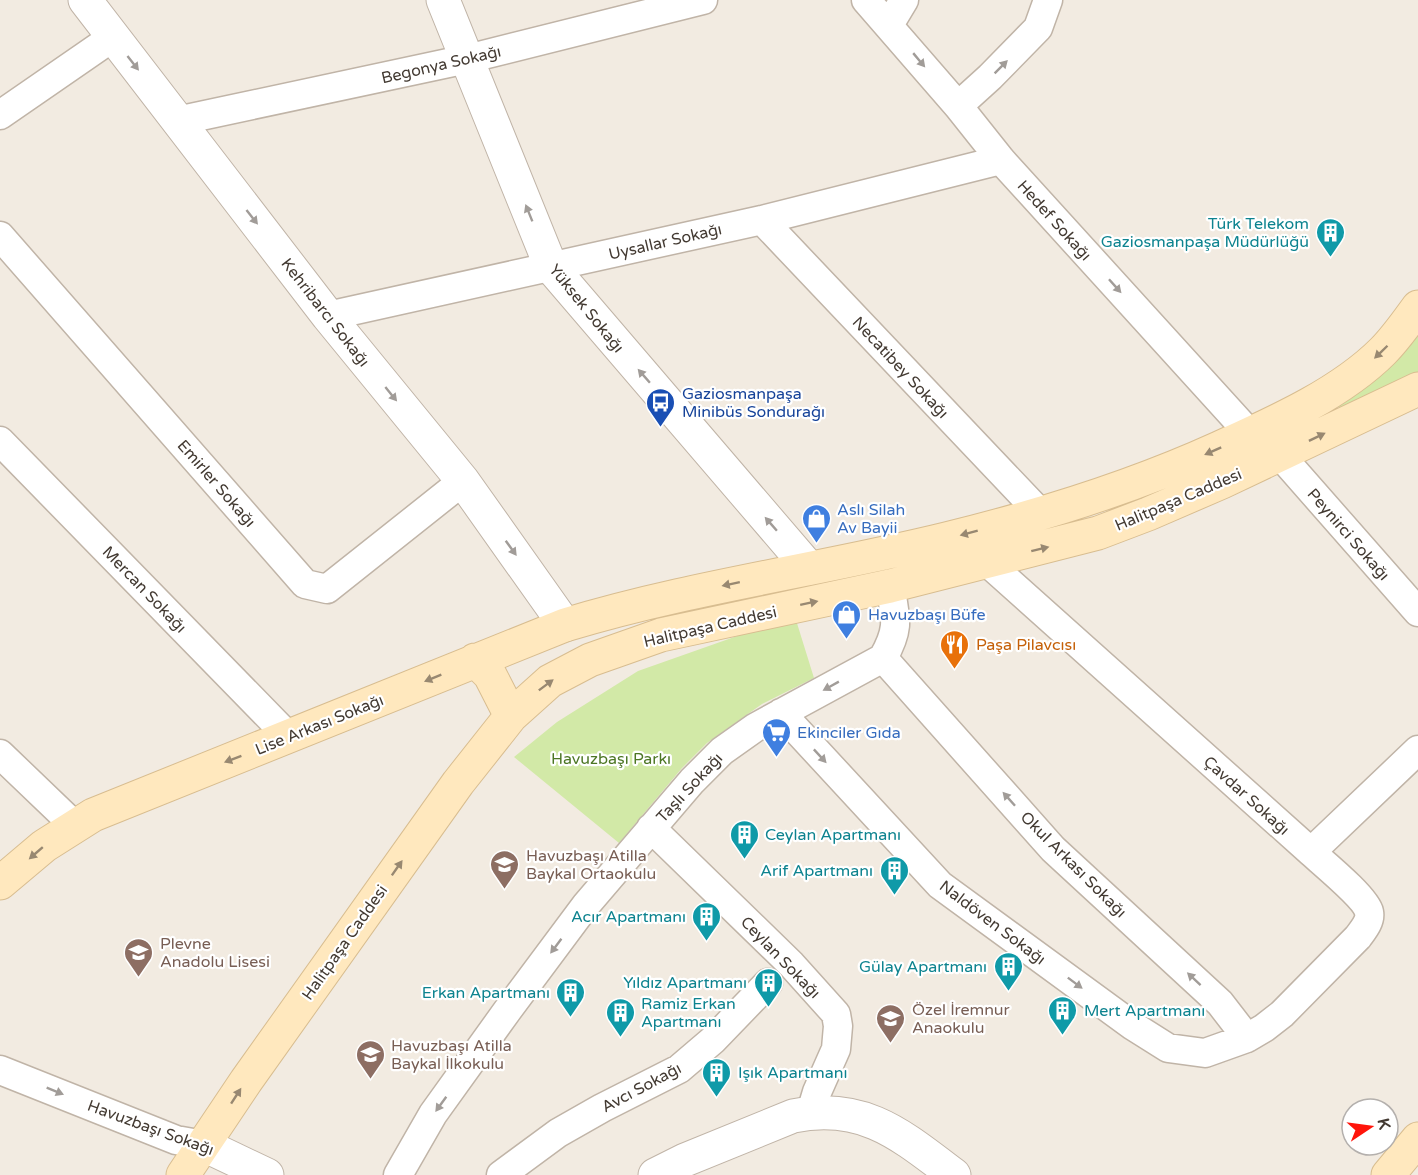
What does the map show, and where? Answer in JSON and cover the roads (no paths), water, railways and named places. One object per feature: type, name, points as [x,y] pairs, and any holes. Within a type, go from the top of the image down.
[{"type":"main road","name":"Halitpaşa Caddesi","points":[[565,625],[614,610],[945,540],[1092,499],[1187,463],[1295,411],[1356,374],[1384,350],[1418,308]]},
{"type":"main road","name":"Halitpaşa Caddesi","points":[[183,1175],[246,1081],[458,783],[511,716],[550,681],[590,660],[661,635],[890,586],[1098,533],[1148,514],[1280,455],[1418,389]]},
{"type":"main road","name":"Lise Arkası Sokağı","points":[[0,884],[44,846],[74,825],[120,803],[290,737],[565,625]]},
{"type":"main road","points":[[565,625],[590,660]]},
{"type":"main road","points":[[475,660],[489,675],[511,716]]},
{"type":"main road","points":[[1388,1175],[1418,1139]]},
{"type":"street","name":"Kehribarcı Sokağı","points":[[84,0],[328,316],[463,481],[565,625]]},
{"type":"street","name":"Yüksek Sokağı","points":[[443,0],[551,267],[809,568]]},
{"type":"street","name":"Begonya Sokağı","points":[[177,121],[466,59],[703,0]]},
{"type":"street","name":"Hedef Sokağı","points":[[866,0],[958,106],[1001,160],[1250,434]]},
{"type":"street","points":[[889,25],[904,0]]},
{"type":"street","points":[[958,106],[1038,28],[1048,0]]},
{"type":"street","points":[[0,115],[113,37]]},
{"type":"street","name":"Uysallar Sokağı","points":[[328,316],[762,220],[1001,160]]},
{"type":"street","name":"Necatibey Sokağı","points":[[762,220],[1041,514]]},
{"type":"street","name":"Emirler Sokağı","points":[[0,236],[306,584],[327,589],[463,481]]},
{"type":"street","name":"Mercan Sokağı","points":[[0,441],[290,737]]},
{"type":"street","name":"Peynirci Sokağı","points":[[1280,455],[1418,612]]},
{"type":"street","name":"Çavdar Sokağı","points":[[987,562],[1311,852],[1363,901],[1370,913],[1368,924],[1358,937],[1282,1014],[1247,1038]]},
{"type":"street","points":[[883,658],[893,640],[897,620],[890,586]]},
{"type":"street","name":"Taşlı Sokağı","points":[[398,1175],[433,1114],[586,905],[692,781],[722,751],[756,727],[883,658]]},
{"type":"street","name":"Okul Arkası Sokağı","points":[[883,658],[1053,849],[1220,1003],[1247,1038]]},
{"type":"street","name":"Naldöven Sokağı","points":[[780,713],[940,885],[1133,1026],[1168,1048],[1205,1053],[1247,1038]]},
{"type":"street","points":[[1311,852],[1418,750]]},
{"type":"street","points":[[0,754],[74,825]]},
{"type":"street","name":"Ceylan Sokağı","points":[[651,828],[791,964],[836,1014],[838,1026],[836,1049],[811,1112]]},
{"type":"street","name":"Avcı Sokağı","points":[[501,1175],[558,1133],[679,1069],[713,1040],[768,983]]},
{"type":"street","name":"Havuzbaşı Sokağı","points":[[0,1070],[176,1140],[204,1145],[267,1175]]},
{"type":"street","points":[[655,1175],[684,1160],[759,1129],[811,1112],[838,1112],[874,1121],[903,1137],[954,1175]]},
{"type":"place","name":"Türk Telekom Gaziosmanpaşa Müdürlüğü","points":[[1330,258]]},
{"type":"place","name":"Gaziosmanpaşa Minibüs Sondurağı","points":[[661,428]]},
{"type":"place","name":"Aslı Silah Av Bayii","points":[[816,544]]},
{"type":"place","name":"Havuzbaşı Büfe","points":[[847,640]]},
{"type":"place","name":"Paşa Pilavcısı","points":[[955,670]]},
{"type":"place","name":"Ekinciler Gıda","points":[[776,758]]},
{"type":"place","name":"Ceylan Apartmanı","points":[[744,860]]},
{"type":"place","name":"Havuzbaşı Atilla Baykal Ortaokulu","points":[[505,890]]},
{"type":"place","name":"Arif Apartmanı","points":[[894,896]]},
{"type":"place","name":"Acır Apartmanı","points":[[707,942]]},
{"type":"place","name":"Plevne Anadolu Lisesi","points":[[139,978]]},
{"type":"place","name":"Gülay Apartmanı","points":[[1008,992]]},
{"type":"place","name":"Yıldız Apartmanı","points":[[768,1008]]},
{"type":"place","name":"Erkan Apartmanı","points":[[571,1018]]},
{"type":"place","name":"Mert Apartmanı","points":[[1063,1036]]},
{"type":"place","name":"Ramiz Erkan Apartmanı","points":[[620,1038]]},
{"type":"place","name":"Özel İremnur Anaokulu","points":[[891,1044]]},
{"type":"place","name":"Havuzbaşı Atilla Baykal İlkokulu","points":[[370,1080]]},
{"type":"place","name":"Işık Apartmanı","points":[[717,1098]]},
{"type":"park label","name":"Havuzbaşı Parkı","points":[[611,758]]}]
